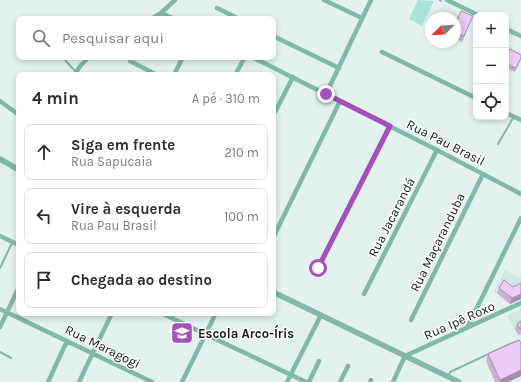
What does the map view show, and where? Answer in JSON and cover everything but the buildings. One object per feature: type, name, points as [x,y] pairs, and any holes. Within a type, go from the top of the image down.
[{"type":"street","points":[[156,16],[175,0]]},
{"type":"street","points":[[324,0],[362,18]]},
{"type":"street","points":[[326,94],[371,0]]},
{"type":"street","points":[[447,0],[473,13]]},
{"type":"street","points":[[217,8],[233,16]]},
{"type":"street","points":[[161,13],[168,16]]},
{"type":"street","points":[[509,30],[521,36]]},
{"type":"street","points":[[276,37],[339,68]]},
{"type":"street","points":[[382,52],[473,97]]},
{"type":"street","points":[[77,72],[87,60]]},
{"type":"street","points":[[176,72],[182,60]]},
{"type":"street","points":[[237,72],[243,60]]},
{"type":"street","name":"Rua Pau Brasil","points":[[258,60],[521,194]]},
{"type":"street","points":[[130,61],[151,72]]},
{"type":"street","points":[[276,110],[293,77]]},
{"type":"street","points":[[0,101],[16,113]]},
{"type":"street","points":[[276,232],[340,101]]},
{"type":"street","points":[[509,114],[521,120]]},
{"type":"street","points":[[318,268],[390,126]]},
{"type":"street","name":"Rua Jacarandá","points":[[364,294],[437,150]]},
{"type":"street","points":[[1,160],[16,168]]},
{"type":"street","name":"Rua Maçaranduba","points":[[411,320],[483,174]]},
{"type":"street","points":[[467,328],[521,218]]},
{"type":"street","points":[[0,236],[16,244]]},
{"type":"street","points":[[276,293],[459,382]]},
{"type":"street","points":[[0,327],[16,294]]},
{"type":"street","name":"Rua Ipê Roxo","points":[[405,356],[521,303]]},
{"type":"street","name":"Rua Maragogi","points":[[0,309],[152,382]]},
{"type":"street","points":[[287,382],[321,315]]},
{"type":"street","points":[[79,382],[111,316]]},
{"type":"street","points":[[167,316],[307,382],[319,361]]},
{"type":"street","points":[[182,382],[214,316]]},
{"type":"street","points":[[471,320],[474,325]]},
{"type":"street","points":[[48,382],[67,340]]},
{"type":"street","points":[[393,382],[405,356]]},
{"type":"street","points":[[340,382],[348,366]]},
{"type":"lane","points":[[64,60],[73,72]]},
{"type":"lane","points":[[498,144],[514,117]]},
{"type":"lane","points":[[0,268],[13,242]]},
{"type":"lane","points":[[448,376],[450,372],[510,344],[516,342],[521,344]]},
{"type":"lane","points":[[0,352],[11,358]]},
{"type":"shaded area","points":[[505,270],[521,278],[521,300],[511,305],[494,292]]},
{"type":"shaded area","points":[[521,308],[521,335],[518,336],[507,316]]},
{"type":"green space","points":[[418,0],[434,1],[429,12],[425,12],[425,20],[422,26],[409,19]]},
{"type":"place","name":"Escola Arco-Íris","points":[[182,333]]},
{"type":"route","points":[[318,268],[390,126],[326,94]]}]
